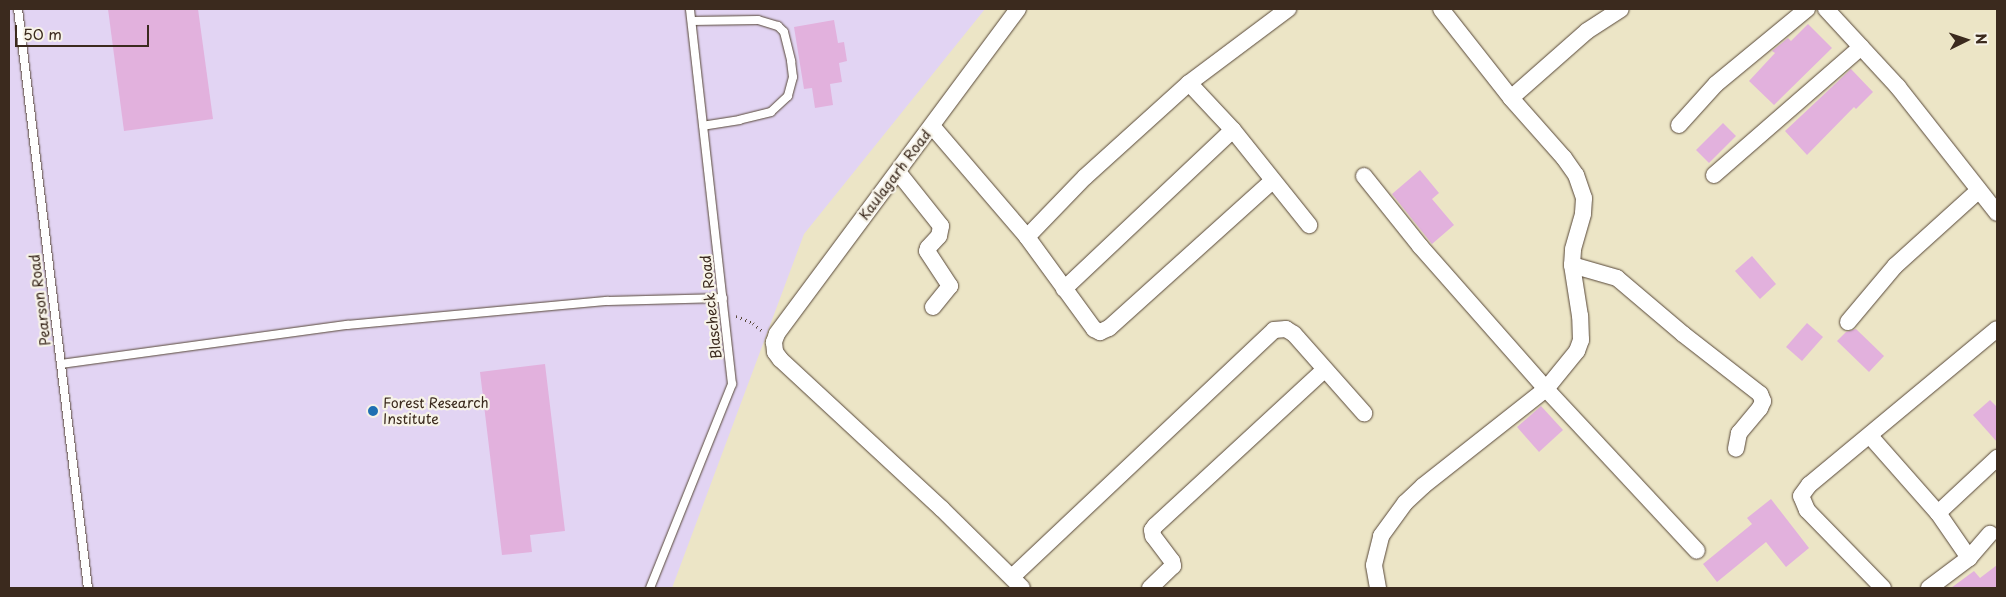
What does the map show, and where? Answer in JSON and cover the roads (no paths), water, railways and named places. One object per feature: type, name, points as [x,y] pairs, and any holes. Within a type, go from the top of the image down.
[{"type":"street","name":"Kaulagarh Road","points":[[1017,583],[928,496],[780,359],[775,352],[774,342],[777,334],[1018,9]]},
{"type":"street","points":[[1027,237],[1085,177],[1189,83],[1288,9]]},
{"type":"street","points":[[1378,588],[1374,564],[1381,536],[1405,503],[1546,389],[1577,351],[1581,340],[1580,316],[1572,265],[1572,249],[1583,213],[1584,198],[1578,183],[1564,158],[1511,98],[1441,9]]},
{"type":"street","points":[[1511,98],[1587,31],[1622,9]]},
{"type":"street","points":[[1679,125],[1716,84],[1807,9]]},
{"type":"street","points":[[1826,9],[1860,48],[1898,86],[1997,213]]},
{"type":"street","points":[[1714,175],[1860,48]]},
{"type":"street","points":[[1189,83],[1233,130],[1309,225]]},
{"type":"street","points":[[932,126],[1027,237],[1094,329],[1100,332],[1105,330],[1272,180]]},
{"type":"street","points":[[1064,288],[1233,130]]},
{"type":"street","points":[[898,172],[941,226],[939,236],[928,248],[927,252],[950,286],[933,307]]},
{"type":"street","points":[[1364,176],[1420,246],[1546,389],[1697,551]]},
{"type":"street","points":[[1848,322],[1895,266],[1979,190]]},
{"type":"street","points":[[1572,265],[1617,278],[1683,334],[1760,394],[1763,401],[1760,408],[1739,433],[1736,449]]},
{"type":"street","points":[[1017,583],[1274,330],[1286,329],[1294,334],[1364,413]]},
{"type":"street","points":[[1883,588],[1807,510],[1801,496],[1809,485],[1997,329]]},
{"type":"street","points":[[1150,588],[1173,566],[1172,560],[1153,536],[1152,530],[1155,526],[1325,369]]},
{"type":"street","points":[[1870,436],[1938,513],[1969,558]]},
{"type":"street","points":[[1938,513],[1997,458]]},
{"type":"street","points":[[1929,588],[1969,558],[1990,534]]},
{"type":"lane","name":"Pearson Road","points":[[18,9],[88,588]]},
{"type":"lane","name":"Blascheck Road","points":[[650,588],[732,384],[690,9]]},
{"type":"lane","points":[[692,20],[738,19],[768,22],[778,26],[784,32],[792,61],[792,88],[788,96],[777,108],[759,116],[704,126]]},
{"type":"lane","points":[[61,364],[347,325],[608,301],[723,298]]},
{"type":"place","name":"Forest Research Institute","points":[[373,411]]}]
